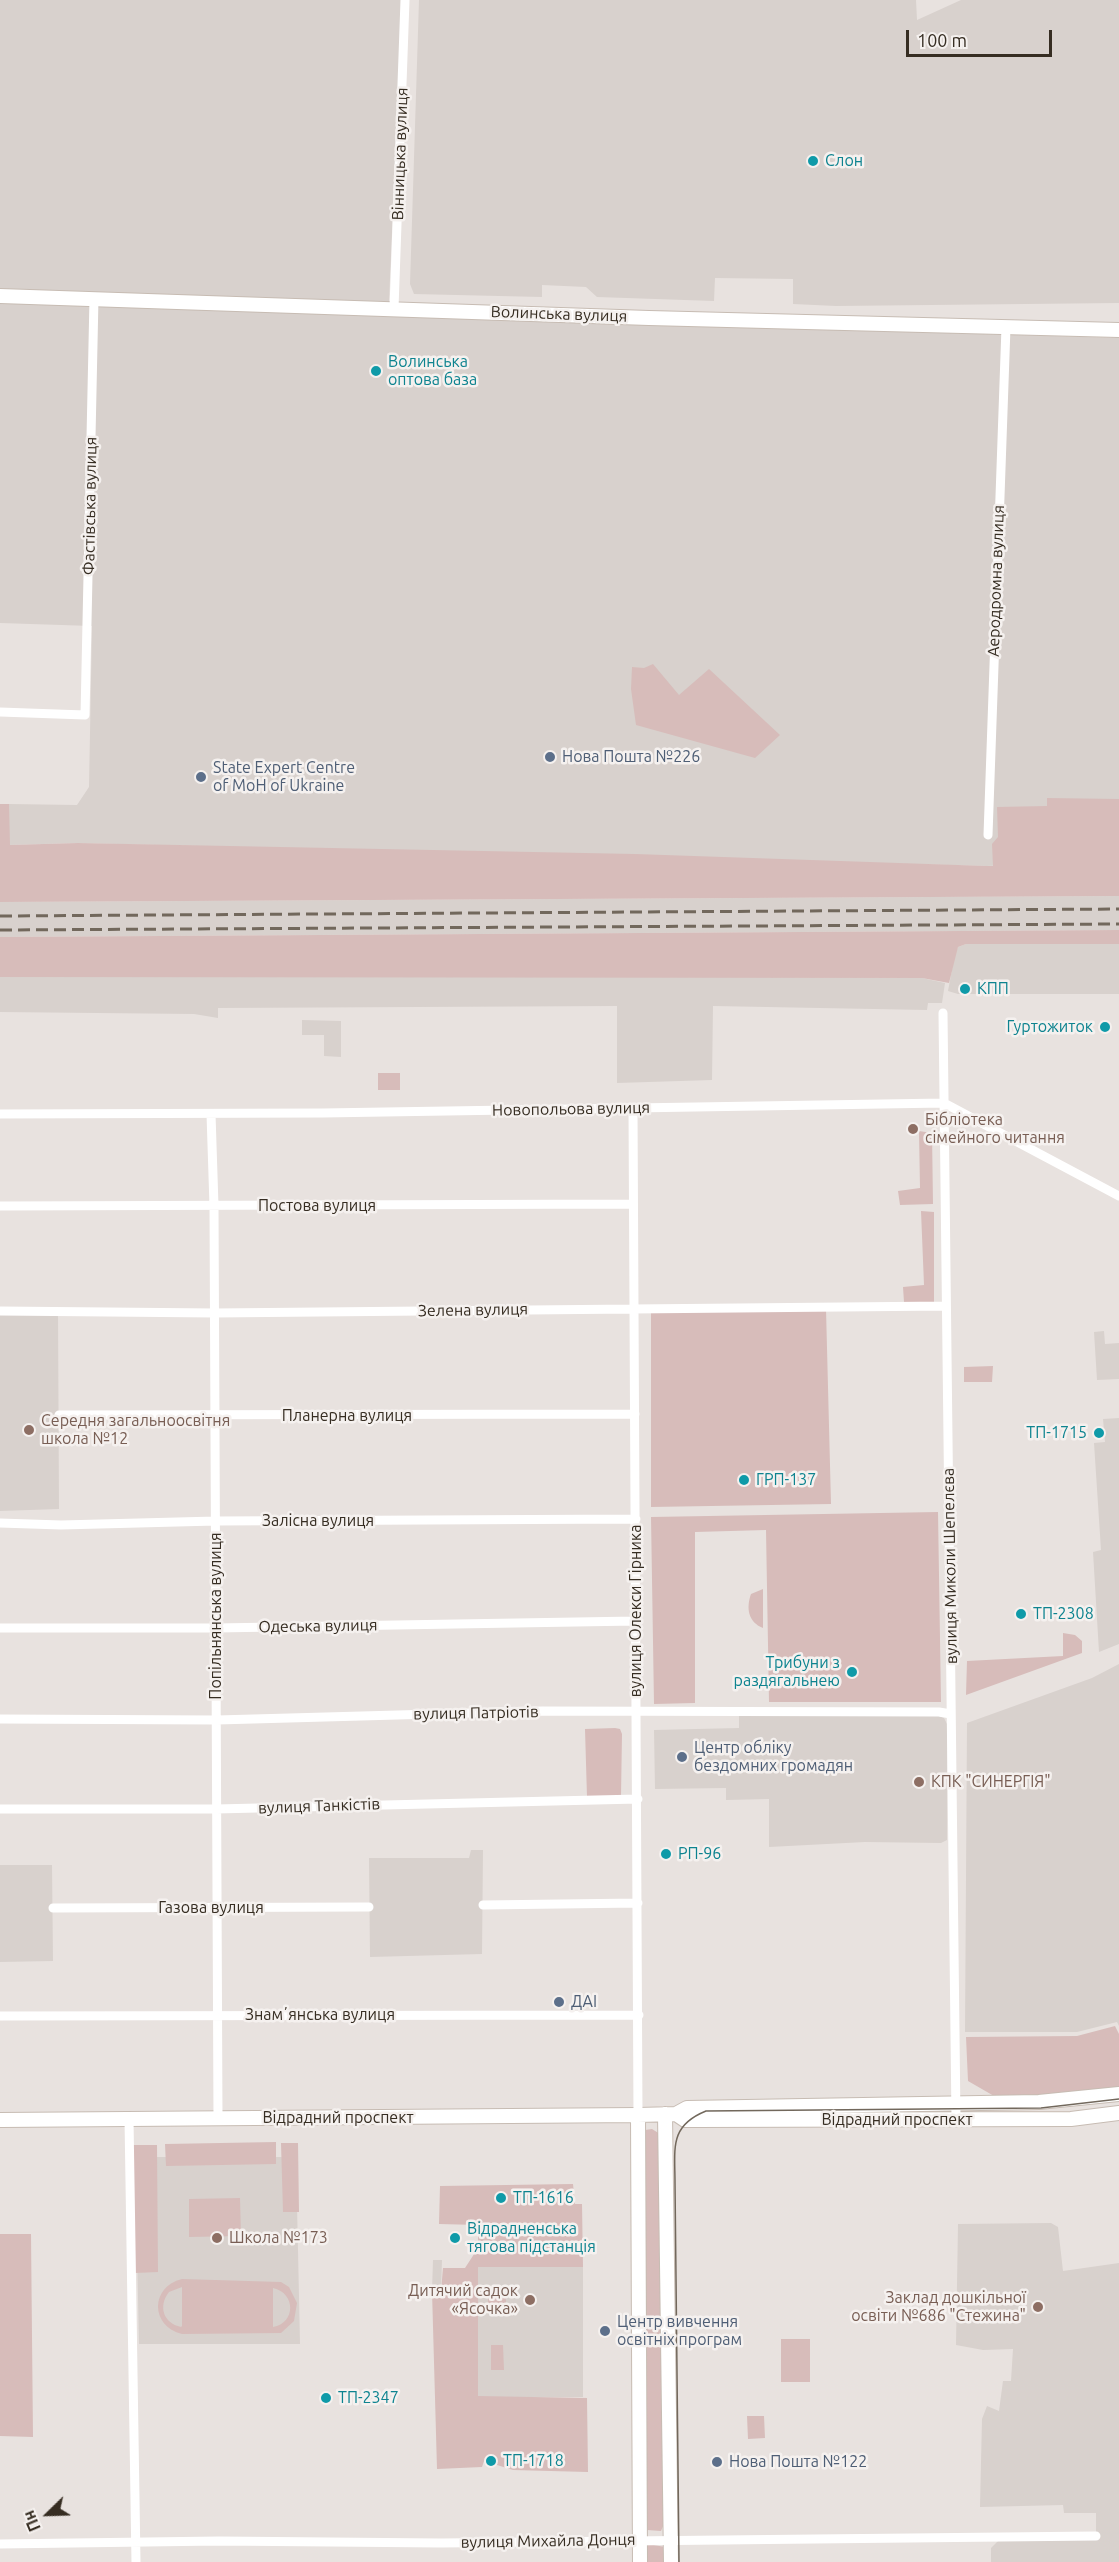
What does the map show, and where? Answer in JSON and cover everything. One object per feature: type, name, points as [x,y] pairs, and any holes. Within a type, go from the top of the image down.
[{"type":"main road","name":"Волинська вулиця","points":[[0,296],[1119,330]]},
{"type":"main road","name":"Відрадний проспект","points":[[0,2120],[638,2115],[671,2114],[687,2108],[1039,2102],[1119,2094]]},
{"type":"main road","name":"Відрадний проспект","points":[[671,2114],[687,2120],[1071,2119],[1119,2114]]},
{"type":"main road","points":[[670,2562],[671,2114]]},
{"type":"main road","points":[[638,2115],[640,2562]]},
{"type":"street","name":"Вінницька вулиця","points":[[394,308],[405,0]]},
{"type":"street","name":"Фастівська вулиця","points":[[0,712],[84,715],[94,298]]},
{"type":"street","name":"Аеродромна вулиця","points":[[988,835],[1006,327]]},
{"type":"street","name":"вулиця Миколи Шепелєва","points":[[943,1013],[956,2120]]},
{"type":"street","name":"Новопольова вулиця","points":[[0,1114],[211,1114],[944,1103],[1119,1196]]},
{"type":"street","name":"вулиця Олекси Гірника","points":[[633,1108],[638,2115]]},
{"type":"street","name":"Попільнянська вулиця","points":[[211,1114],[215,1313],[218,2119]]},
{"type":"street","name":"Постова вулиця","points":[[0,1206],[633,1204]]},
{"type":"street","name":"Зелена вулиця","points":[[0,1311],[215,1313],[946,1306]]},
{"type":"street","name":"Планерна вулиця","points":[[59,1415],[215,1417],[635,1414]]},
{"type":"street","name":"Залісна вулиця","points":[[0,1523],[61,1525],[216,1521],[636,1519]]},
{"type":"street","name":"Одеська вулиця","points":[[0,1628],[216,1628],[636,1621]]},
{"type":"street","name":"вулиця Патріотів","points":[[0,1719],[217,1720],[637,1711],[939,1712],[951,1714]]},
{"type":"street","name":"вулиця Танкістів","points":[[0,1809],[216,1809],[638,1799]]},
{"type":"street","points":[[483,1905],[638,1903]]},
{"type":"street","name":"Газова вулиця","points":[[53,1908],[369,1907]]},
{"type":"street","name":"Знамʼянська вулиця","points":[[0,2016],[639,2015]]},
{"type":"street","points":[[129,2119],[136,2562]]},
{"type":"street","name":"вулиця Михайла Донця","points":[[0,2544],[441,2543],[640,2539],[1096,2536]]},
{"type":"shaded area","points":[[0,0],[402,0],[389,302],[225,298],[394,308],[408,317],[1119,338],[1119,861],[987,866],[78,843],[9,845],[9,804],[77,805],[89,787],[92,626],[0,623]]},
{"type":"shaded area","points":[[419,0],[916,0],[917,20],[961,0],[1119,0],[1119,303],[836,306],[793,304],[793,279],[715,278],[714,301],[597,297],[586,287],[542,285],[542,297],[414,294],[410,284]]},
{"type":"shaded area","points":[[653,664],[679,695],[709,669],[780,735],[755,758],[636,725],[631,689],[632,667],[644,668]]},
{"type":"shaded area","points":[[1047,798],[1119,799],[1119,896],[0,902],[0,804],[9,804],[10,845],[78,843],[635,854],[993,866],[992,844],[998,837],[997,807],[1047,806]]},
{"type":"shaded area","points":[[1119,896],[1119,930],[0,937],[0,902]]},
{"type":"shaded area","points":[[1119,930],[1119,944],[966,944],[958,947],[949,983],[922,978],[0,977],[0,937]]},
{"type":"shaded area","points":[[966,944],[1119,944],[1119,994],[958,994],[948,991],[955,953],[958,947]]},
{"type":"shaded area","points":[[0,977],[922,978],[945,983],[942,1003],[928,1003],[927,1010],[713,1006],[712,1080],[617,1083],[617,1006],[218,1008],[218,1018],[194,1014],[0,1012]]},
{"type":"shaded area","points":[[302,1020],[341,1021],[341,1057],[324,1056],[324,1035],[302,1035]]},
{"type":"shaded area","points":[[378,1073],[400,1073],[400,1090],[378,1090]]},
{"type":"shaded area","points":[[919,1131],[932,1133],[933,1204],[900,1205],[898,1191],[920,1188]]},
{"type":"shaded area","points":[[921,1211],[934,1212],[934,1302],[904,1302],[903,1287],[924,1285]]},
{"type":"shaded area","points":[[826,1309],[831,1504],[651,1507],[651,1312]]},
{"type":"shaded area","name":"Середня загальноосвітня школа №12","points":[[58,1310],[59,1509],[0,1511],[0,1311]]},
{"type":"shaded area","points":[[1104,1331],[1105,1344],[1119,1343],[1119,1379],[1097,1380],[1094,1332]]},
{"type":"shaded area","points":[[993,1366],[992,1382],[964,1382],[964,1367]]},
{"type":"shaded area","points":[[1119,1418],[1119,1644],[1099,1652],[1093,1552],[1101,1550],[1094,1443],[1105,1442],[1103,1419]]},
{"type":"shaded area","points":[[938,1512],[941,1702],[769,1702],[766,1530],[695,1532],[695,1703],[654,1704],[651,1517]]},
{"type":"shaded area","points":[[763,1589],[763,1628],[751,1618],[749,1604],[751,1594]]},
{"type":"shaded area","points":[[1063,1633],[1075,1635],[1082,1641],[1082,1653],[966,1695],[967,1661],[1063,1656]]},
{"type":"shaded area","points":[[1119,1664],[1119,2026],[1117,2022],[1077,2032],[965,2032],[967,1723],[1092,1678]]},
{"type":"shaded area","points":[[936,1715],[944,1718],[947,1724],[947,1840],[941,1843],[865,1842],[769,1847],[769,1799],[726,1800],[726,1788],[655,1789],[654,1730],[739,1728],[739,1716]]},
{"type":"shaded area","points":[[585,1729],[620,1729],[622,1734],[621,1796],[587,1797]]},
{"type":"shaded area","points":[[471,1850],[483,1850],[482,1954],[370,1957],[369,1858],[469,1858]]},
{"type":"shaded area","points":[[0,1865],[52,1865],[53,1961],[0,1962]]},
{"type":"shaded area","points":[[1115,2026],[1119,2034],[1119,2088],[1038,2097],[994,2096],[968,2081],[966,2037],[1077,2036]]},
{"type":"shaded area","points":[[652,2129],[660,2134],[664,2524],[661,2531],[647,2530],[645,2523],[642,2134],[645,2130]]},
{"type":"shaded area","points":[[276,2142],[276,2164],[166,2166],[165,2144]]},
{"type":"shaded area","points":[[281,2143],[298,2143],[299,2212],[283,2212]]},
{"type":"shaded area","points":[[133,2145],[157,2145],[158,2272],[135,2273]]},
{"type":"shaded area","name":"Школа №173","points":[[135,2157],[296,2157],[300,2344],[139,2344]]},
{"type":"shaded area","points":[[573,2184],[575,2204],[582,2204],[583,2267],[478,2267],[478,2396],[587,2398],[588,2472],[513,2470],[497,2465],[496,2458],[485,2458],[482,2467],[437,2469],[432,2291],[441,2291],[443,2268],[465,2268],[478,2248],[478,2225],[439,2224],[440,2186]]},
{"type":"shaded area","points":[[240,2198],[241,2236],[189,2237],[189,2199]]},
{"type":"shaded area","points":[[1051,2223],[1058,2227],[1063,2271],[1119,2263],[1119,2562],[991,2562],[991,2548],[1001,2538],[1096,2536],[1096,2513],[1064,2513],[1063,2505],[980,2507],[982,2419],[987,2406],[999,2411],[1003,2381],[1011,2381],[1013,2349],[983,2350],[956,2345],[958,2224]]},
{"type":"shaded area","points":[[0,2234],[31,2234],[33,2437],[0,2436]]},
{"type":"shaded area","points":[[433,2260],[442,2260],[441,2291],[432,2291]]},
{"type":"shaded area","name":"Дитячий садок «Ясочка»","points":[[478,2267],[583,2267],[583,2397],[478,2397]]},
{"type":"shaded area","points":[[182,2279],[281,2282],[289,2287],[297,2303],[294,2321],[281,2333],[182,2334],[172,2330],[164,2323],[158,2306],[164,2290],[171,2283]],"holes":[[[182,2287],[182,2326],[181,2327],[166,2318],[163,2308],[169,2292]],[[273,2288],[286,2296],[290,2308],[286,2320],[273,2327]]]},
{"type":"shaded area","points":[[488,2288],[506,2288],[506,2313],[488,2313]]},
{"type":"shaded area","points":[[781,2339],[810,2339],[810,2382],[781,2382]]},
{"type":"shaded area","points":[[491,2345],[503,2345],[504,2370],[491,2370]]},
{"type":"shaded area","points":[[747,2416],[764,2416],[765,2438],[748,2439]]},
{"type":"shaded area","points":[[648,2544],[665,2547],[665,2562],[645,2562],[645,2546]]},
{"type":"tram line","points":[[679,2562],[675,2149],[680,2131],[686,2124],[706,2111],[1041,2108],[1119,2099]]},
{"type":"railway","points":[[0,916],[1119,909]]},
{"type":"railway","points":[[0,930],[1119,924]]},
{"type":"place","name":"Слон","points":[[813,161]]},
{"type":"place","name":"Волинська оптова база","points":[[376,371]]},
{"type":"place","name":"Нова Пошта №226","points":[[550,757]]},
{"type":"place","name":"State Expert Centre of MoH of Ukraine","points":[[201,777]]},
{"type":"place","name":"КПП","points":[[965,989]]},
{"type":"place","name":"Гуртожиток","points":[[1105,1027]]},
{"type":"place","name":"Бібліотека сімейного читання","points":[[913,1129]]},
{"type":"place","name":"Середня загальноосвітня школа №12","points":[[29,1430]]},
{"type":"place","name":"ТП-1715","points":[[1099,1433]]},
{"type":"place","name":"ГРП-137","points":[[744,1480]]},
{"type":"place","name":"ТП-2308","points":[[1021,1614]]},
{"type":"place","name":"Трибуни з раздягальнею","points":[[852,1672]]},
{"type":"place","name":"Центр обліку бездомних громадян","points":[[682,1757]]},
{"type":"place","name":"КПК \"СИНЕРГІЯ\"","points":[[919,1782]]},
{"type":"place","name":"РП-96","points":[[666,1854]]},
{"type":"place","name":"ДАІ","points":[[559,2002]]},
{"type":"place","name":"ТП-1616","points":[[501,2198]]},
{"type":"place","name":"Школа №173","points":[[217,2238]]},
{"type":"place","name":"Відрадненська тягова підстанція","points":[[455,2238]]},
{"type":"place","name":"Дитячий садок «Ясочка»","points":[[530,2300]]},
{"type":"place","name":"Заклад дошкільної освіти №686 \"Стежина\"","points":[[1038,2307]]},
{"type":"place","name":"Центр вивчення освітніх програм","points":[[605,2331]]},
{"type":"place","name":"ТП-2347","points":[[326,2398]]},
{"type":"place","name":"ТП-1718","points":[[491,2461]]},
{"type":"place","name":"Нова Пошта №122","points":[[717,2462]]}]
